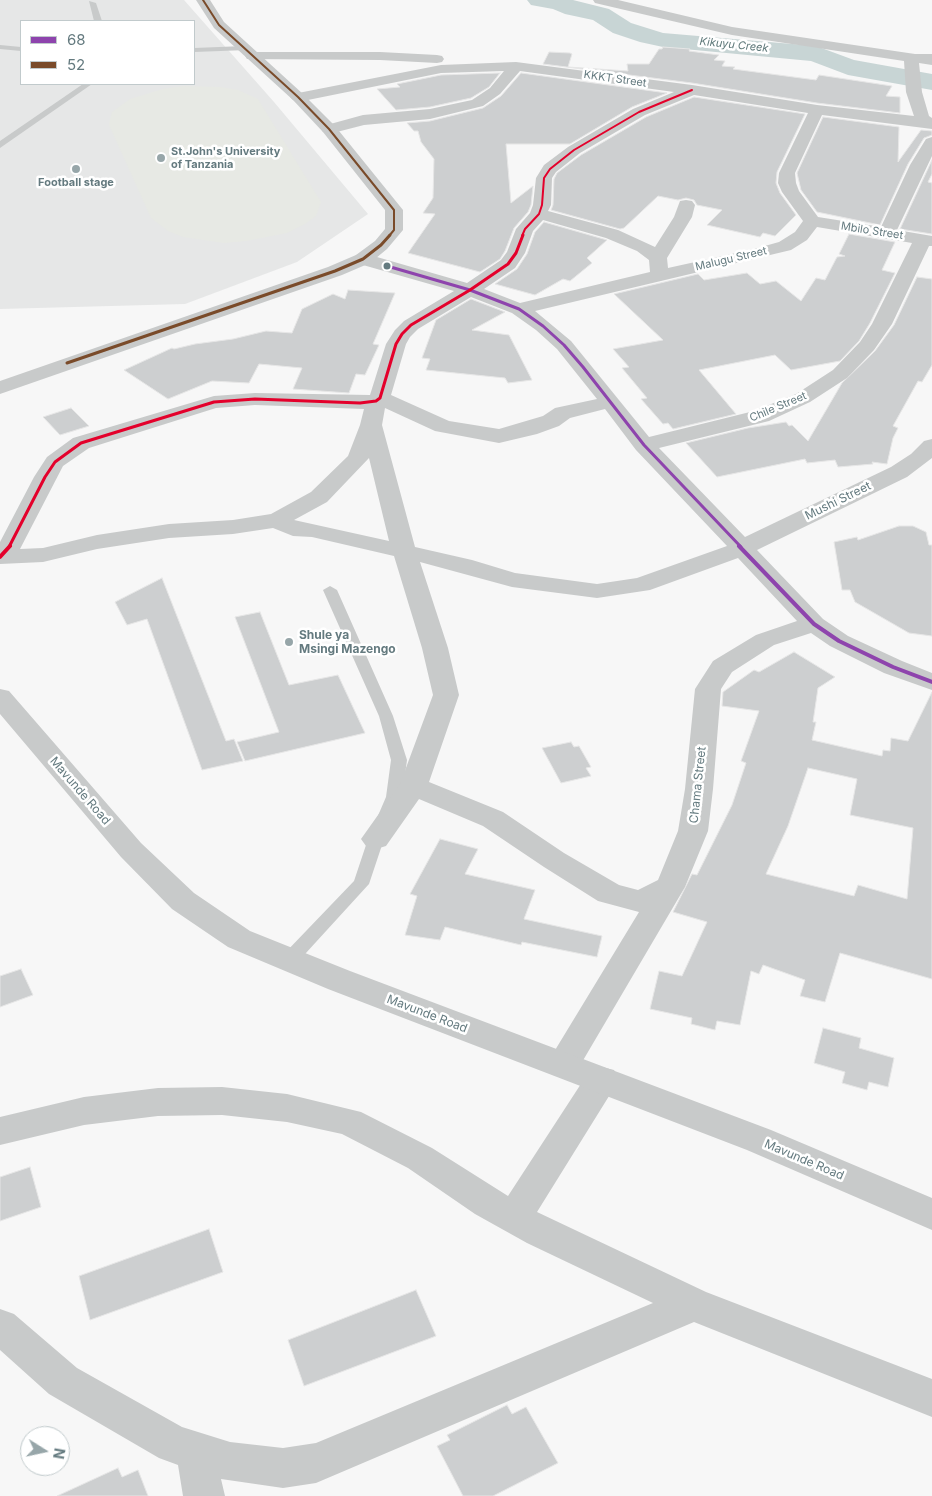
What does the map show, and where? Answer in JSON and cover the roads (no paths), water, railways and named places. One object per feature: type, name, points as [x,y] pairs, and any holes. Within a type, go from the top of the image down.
[{"type":"street","points":[[0,388],[319,277],[363,259],[381,245],[394,230],[394,210],[329,129],[298,97],[219,25],[203,0]]},
{"type":"street","points":[[600,0],[732,31],[932,61]]},
{"type":"street","points":[[675,4],[676,11],[690,22]]},
{"type":"street","points":[[248,52],[380,56],[449,60],[496,66]]},
{"type":"street","points":[[911,59],[932,57]]},
{"type":"street","points":[[911,59],[914,92],[922,118],[931,124]]},
{"type":"street","points":[[329,129],[363,120],[430,114],[477,103],[502,84],[516,66]]},
{"type":"street","name":"KKKT Street","points":[[298,97],[441,69],[516,66],[692,90],[817,110],[931,124]]},
{"type":"street","points":[[0,557],[43,555],[96,542],[169,532],[233,527],[277,520],[318,497],[358,458],[396,344],[402,334],[411,325],[470,290],[508,264],[516,254],[526,229],[539,214],[542,205],[544,178],[550,169],[574,150],[639,112],[692,90]]},
{"type":"street","points":[[812,221],[791,192],[787,183],[788,173],[817,110]]},
{"type":"street","points":[[887,233],[925,166],[932,142]]},
{"type":"street","points":[[539,214],[612,234],[643,247],[659,266],[683,217],[686,205]]},
{"type":"street","name":"Mbilo Street","points":[[812,221],[927,240]]},
{"type":"street","name":"Malugu Street","points":[[519,309],[659,266],[757,254],[785,246],[802,236],[812,221]]},
{"type":"street","name":"Chile Street","points":[[644,445],[761,416],[803,398],[840,374],[867,346],[882,324],[927,240]]},
{"type":"street","points":[[363,259],[470,290],[519,309],[543,326],[564,345],[644,445],[740,549],[814,624],[839,641],[893,667],[932,682]]},
{"type":"street","points":[[0,557],[12,543],[54,462],[68,451],[81,443],[214,402],[255,399],[360,403],[442,426],[499,436],[529,429],[551,421],[562,412],[610,402]]},
{"type":"street","points":[[376,408],[389,488],[404,552],[435,648],[446,695],[413,786],[376,839]]},
{"type":"street","name":"Mushi Street","points":[[277,520],[293,529],[312,530],[463,565],[512,580],[597,591],[641,585],[740,549],[899,472],[919,459],[932,446]]},
{"type":"street","name":"Chama Street","points":[[563,1065],[670,887],[694,831],[708,689],[722,668],[765,640],[814,624]]},
{"type":"street","name":"Mavunde Road","points":[[0,697],[131,850],[183,901],[239,939],[289,960],[759,1140],[932,1214]]},
{"type":"street","points":[[413,786],[493,819],[554,860],[609,893],[641,902],[670,887]]},
{"type":"street","points":[[514,1217],[602,1080]]},
{"type":"street","points":[[0,1131],[84,1111],[158,1102],[222,1101],[287,1108],[349,1122],[420,1158],[540,1232],[693,1304],[932,1398]]},
{"type":"street","points":[[0,1326],[63,1381],[172,1444],[230,1462],[283,1468],[316,1463],[693,1304]]},
{"type":"street","points":[[196,1451],[204,1496]]},
{"type":"lane","points":[[92,3],[98,20]]},
{"type":"lane","points":[[0,47],[20,49]]},
{"type":"lane","points":[[195,50],[248,52]]},
{"type":"lane","points":[[0,145],[87,85]]},
{"type":"lane","points":[[289,960],[361,884],[376,839],[394,797],[399,760],[386,716],[330,590]]},
{"type":"waterway","name":"Kikuyu Creek","points":[[539,0],[558,2],[573,9],[600,14],[622,28],[640,35],[663,40],[816,54],[848,67],[932,82]]},
{"type":"place","name":"St.John's University of Tanzania","points":[[161,158]]},
{"type":"place","name":"Football stage","points":[[76,169]]},
{"type":"place","name":"Shule ya Msingi Mazengo","points":[[289,642]]}]
